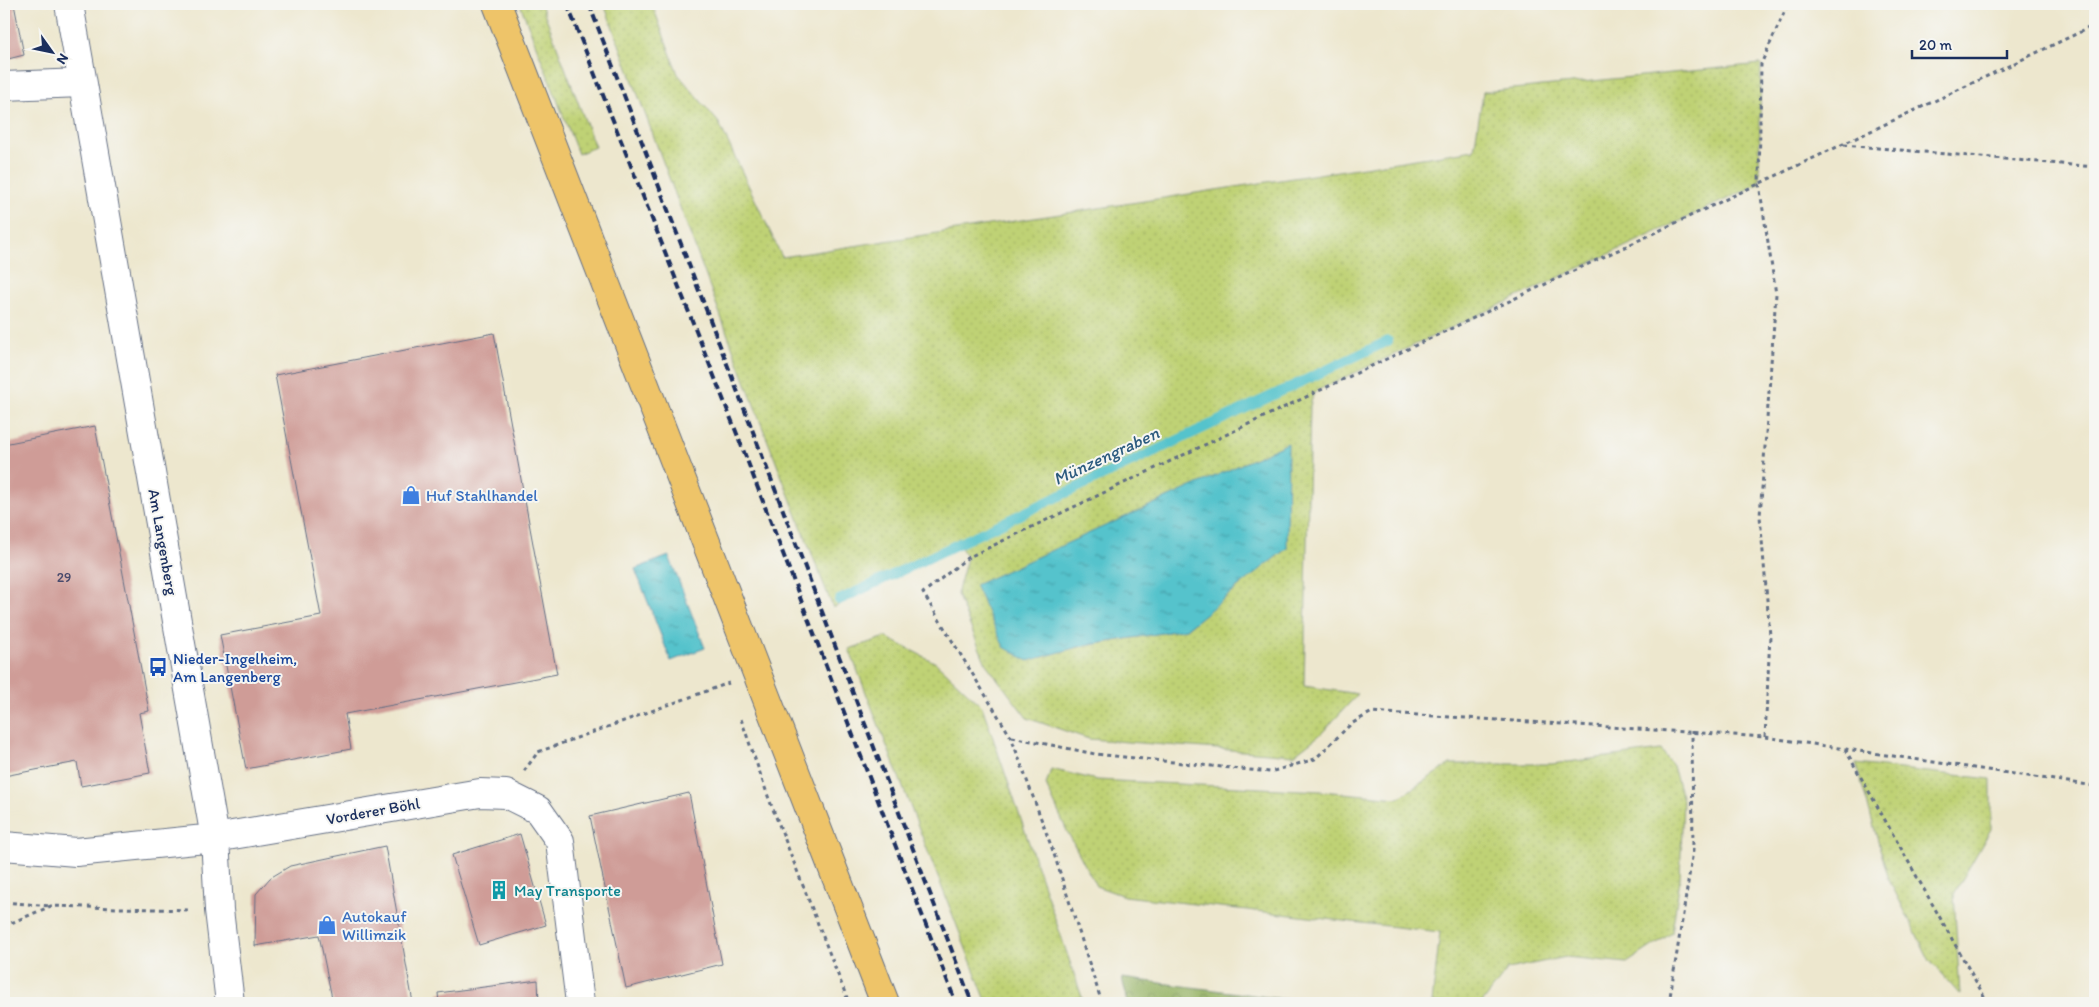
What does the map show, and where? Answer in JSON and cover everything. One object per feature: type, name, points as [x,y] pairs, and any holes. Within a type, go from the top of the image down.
[{"type":"main road","points":[[497,4],[885,1003]]},
{"type":"street","name":"Am Langenberg","points":[[69,4],[215,838],[218,910],[230,1003]]},
{"type":"street","points":[[4,86],[82,83]]},
{"type":"street","name":"Vorderer Böhl","points":[[4,846],[76,852],[215,838],[480,792],[506,794],[538,810],[560,841],[580,1003]]},
{"type":"path","points":[[1766,737],[1770,636],[1760,516],[1776,294],[1759,184],[1761,64],[1788,4]]},
{"type":"path","points":[[1102,1003],[1053,851],[1011,737],[924,593],[967,558],[1314,392],[2095,25]]},
{"type":"path","points":[[1843,145],[2095,167]]},
{"type":"path","points":[[506,794],[538,752],[732,682]]},
{"type":"path","points":[[1011,737],[1095,754],[1270,772],[1315,759],[1351,724],[1372,712],[1766,737],[2095,786]]},
{"type":"path","points":[[740,716],[741,724],[769,799],[849,1003]]},
{"type":"path","points":[[1669,1003],[1693,852],[1692,731]]},
{"type":"path","points":[[1845,748],[1988,1003]]},
{"type":"path","points":[[4,902],[51,906],[218,910]]},
{"type":"path","points":[[4,926],[51,906]]},
{"type":"green space","points":[[520,4],[541,4],[595,147],[578,154]]},
{"type":"green space","points":[[604,4],[652,4],[678,74],[719,123],[782,257],[1474,150],[1483,92],[1761,64],[1759,184],[1314,392],[1310,406],[1304,686],[1358,694],[1321,734],[1294,755],[1089,739],[1027,718],[986,664],[957,594],[967,558],[958,542],[833,608],[760,421]],"holes":[[[1286,548],[1186,629],[1078,647]]]},
{"type":"green space","points":[[886,637],[936,663],[982,706],[1084,1003],[987,1003],[849,649]]},
{"type":"green space","points":[[1661,750],[1673,766],[1683,800],[1680,879],[1672,933],[1627,963],[1566,957],[1508,969],[1482,1003],[1432,1003],[1440,932],[1124,896],[1096,886],[1067,831],[1046,785],[1051,769],[1097,780],[1321,791],[1398,798],[1450,764],[1552,764]]},
{"type":"green space","points":[[1856,764],[1991,779],[1991,829],[1954,894],[1960,995],[1930,961],[1889,880]]},
{"type":"green space","points":[[1122,978],[1315,1003],[1128,1003]]},
{"type":"water","points":[[1288,443],[1287,548],[1186,629],[1078,647],[1028,661],[1004,647],[975,585]]},
{"type":"water","points":[[669,556],[705,648],[671,661],[635,569]]},
{"type":"building","points":[[4,4],[14,4],[24,55],[4,60]]},
{"type":"building","name":"Huf Stahlhandel","points":[[494,333],[557,674],[345,714],[351,749],[246,769],[220,635],[321,616],[275,375]]},
{"type":"building","points":[[95,426],[149,711],[139,713],[150,773],[81,786],[77,762],[4,776],[4,444]]},
{"type":"building","points":[[689,793],[722,964],[626,988],[590,816]]},
{"type":"building","name":"May Transporte","points":[[520,834],[546,925],[479,945],[452,855]]},
{"type":"building","name":"Autokauf Willimzik","points":[[385,846],[413,1003],[333,1003],[319,935],[255,946],[256,894],[270,878],[290,866]]},
{"type":"building","points":[[538,980],[539,1003],[439,1003],[438,993]]},
{"type":"waterway","name":"Münzengraben","points":[[839,600],[1388,341]]},
{"type":"railway","points":[[567,4],[737,434],[956,1003]]},
{"type":"railway","points":[[589,4],[972,1003]]},
{"type":"place","name":"Huf Stahlhandel","points":[[411,495]]},
{"type":"place","name":"Nieder-Ingelheim, Am Langenberg","points":[[158,667]]},
{"type":"place","name":"May Transporte","points":[[499,890]]},
{"type":"place","name":"Autokauf Willimzik","points":[[327,925]]}]
